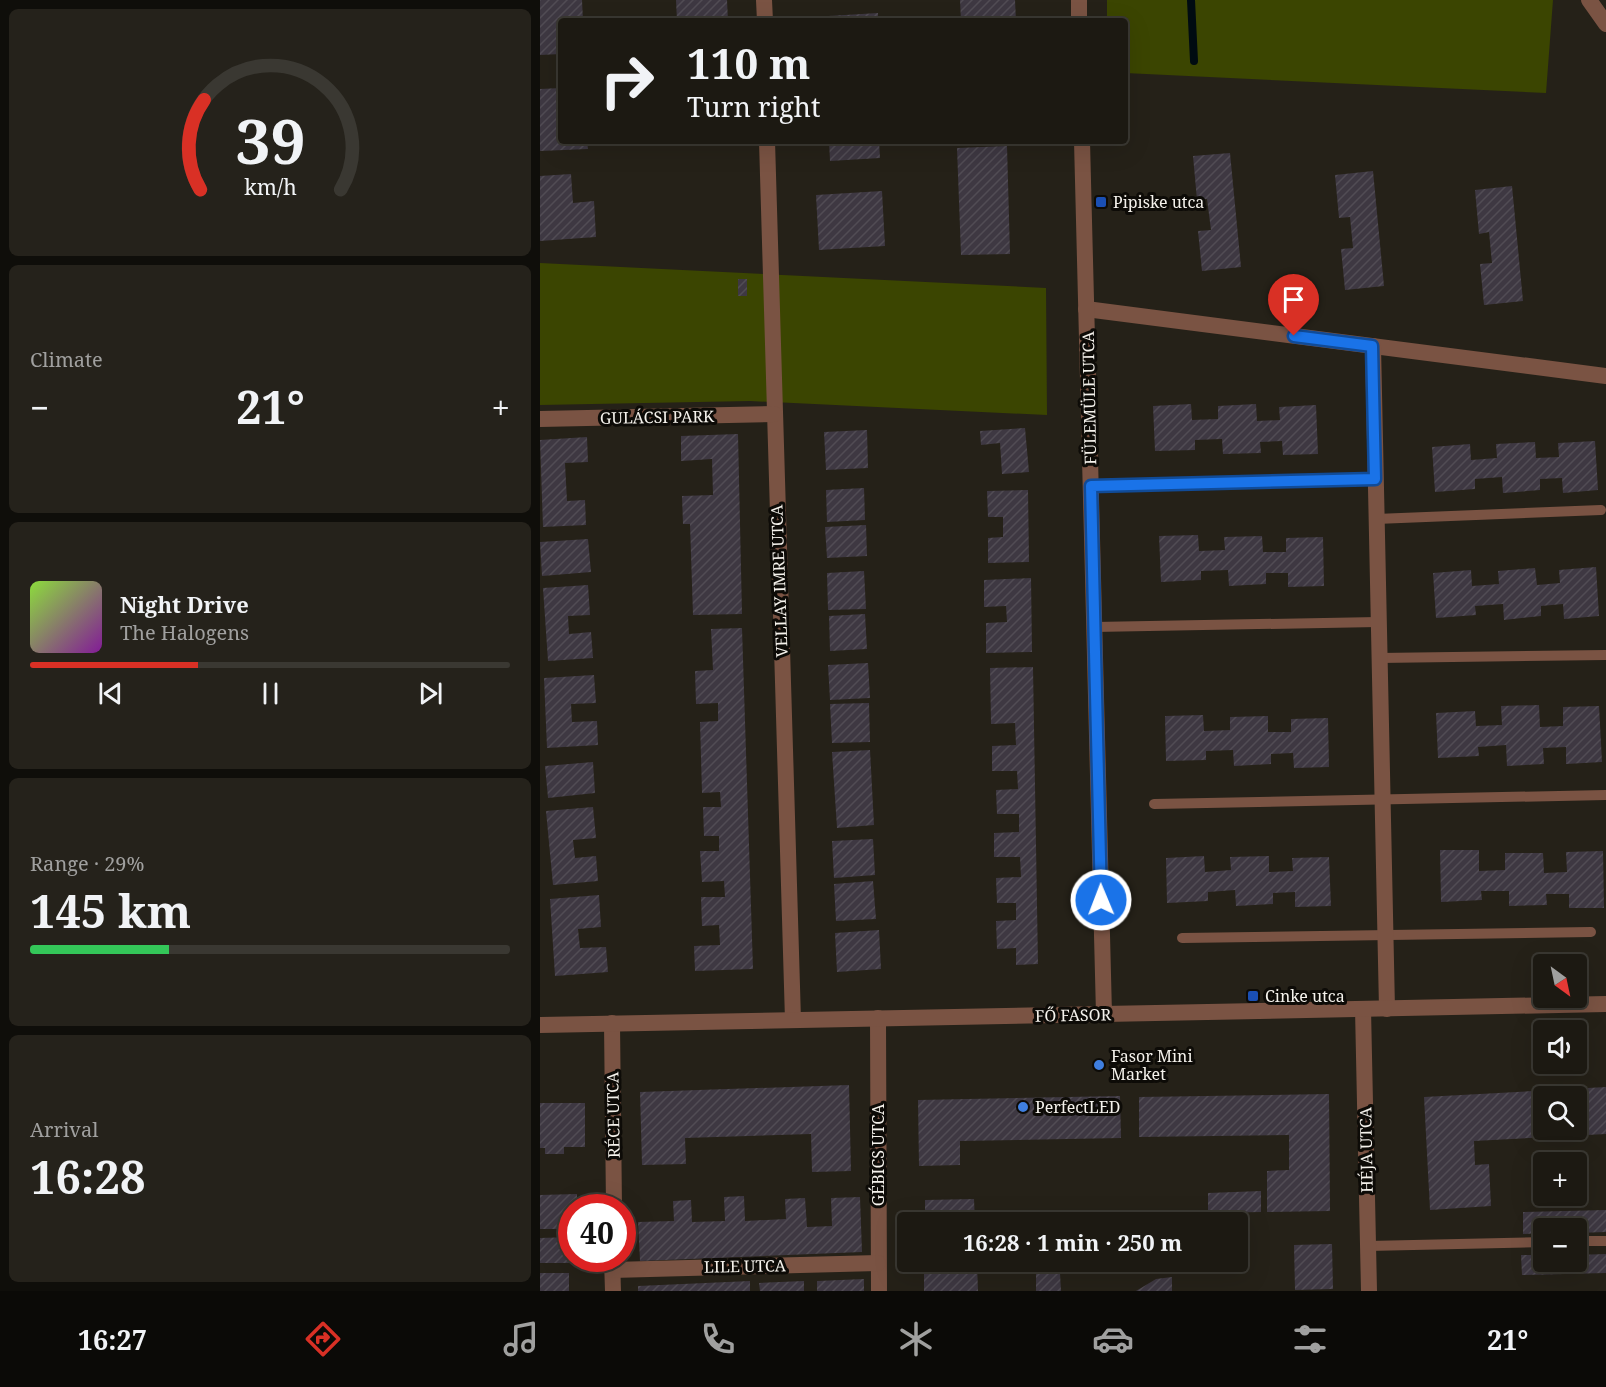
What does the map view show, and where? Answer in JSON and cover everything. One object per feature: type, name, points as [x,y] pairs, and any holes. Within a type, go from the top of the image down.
[{"type":"street","points":[[764,0],[765,18]]},
{"type":"street","points":[[1079,0],[1079,18]]},
{"type":"street","points":[[1589,0],[1606,24]]},
{"type":"street","name":"VELLAY IMRE UTCA","points":[[768,144],[793,1020]]},
{"type":"street","name":"FÜLEMÜLE UTCA","points":[[1082,144],[1104,1014]]},
{"type":"street","points":[[1086,309],[1606,376]]},
{"type":"street","points":[[1372,346],[1387,1008]]},
{"type":"street","name":"GULÁCSI PARK","points":[[540,419],[774,414]]},
{"type":"street","name":"FŐ FASOR","points":[[540,1025],[1606,1004]]},
{"type":"street","name":"HÉJA UTCA","points":[[1363,1009],[1368,1291]]},
{"type":"street","name":"GÉBICS UTCA","points":[[878,1018],[879,1291]]},
{"type":"street","name":"RÉCE UTCA","points":[[612,1023],[614,1194]]},
{"type":"street","name":"LILE UTCA","points":[[636,1264],[878,1263]]},
{"type":"street","points":[[612,1272],[613,1291]]},
{"type":"lane","points":[[1091,486],[1375,479]]},
{"type":"lane","points":[[1376,519],[1601,510]]},
{"type":"lane","points":[[1094,627],[1378,622]]},
{"type":"lane","points":[[1379,658],[1606,655]]},
{"type":"lane","points":[[1154,804],[1606,795]]},
{"type":"lane","points":[[1182,938],[1591,932]]},
{"type":"lane","points":[[1587,1241],[1606,1241]]},
{"type":"lane","points":[[1368,1246],[1533,1242]]},
{"type":"green space","points":[[1107,0],[1553,0],[1546,93],[1128,73],[1128,18],[1107,18]]},
{"type":"green space","points":[[540,263],[1046,288],[1047,415],[750,401],[540,405]]},
{"type":"building","points":[[540,0],[582,0],[583,18],[558,18],[558,54],[540,55]]},
{"type":"building","points":[[676,0],[727,0],[728,18],[677,18]]},
{"type":"building","points":[[960,0],[1015,0],[1016,18],[961,18]]},
{"type":"building","points":[[878,13],[878,18],[812,17]]},
{"type":"building","points":[[558,88],[558,144],[587,144],[588,149],[540,151],[540,89]]},
{"type":"building","points":[[670,144],[731,144],[670,146]]},
{"type":"building","points":[[829,144],[879,144],[880,158],[830,161]]},
{"type":"building","points":[[1007,146],[1010,254],[961,255],[957,148]]},
{"type":"building","points":[[1230,153],[1241,267],[1202,271],[1198,231],[1211,230],[1207,199],[1197,200],[1193,156]]},
{"type":"building","points":[[1373,171],[1384,286],[1345,290],[1341,249],[1353,248],[1350,217],[1339,218],[1335,175]]},
{"type":"building","points":[[571,174],[573,203],[594,201],[596,237],[540,241],[540,176]]},
{"type":"building","points":[[1512,186],[1523,301],[1484,305],[1480,264],[1492,263],[1489,232],[1479,234],[1475,190]]},
{"type":"building","points":[[882,191],[885,246],[819,250],[816,195]]},
{"type":"building","points":[[738,279],[747,279],[747,296],[738,296]]},
{"type":"building","points":[[1191,404],[1192,420],[1218,419],[1218,406],[1256,404],[1257,421],[1280,420],[1279,407],[1316,405],[1318,454],[1283,455],[1282,441],[1260,442],[1261,453],[1223,454],[1222,439],[1195,440],[1195,450],[1155,451],[1153,406]]},
{"type":"building","points":[[1025,428],[1029,472],[1002,474],[1000,443],[981,445],[980,431]]},
{"type":"building","points":[[867,430],[868,468],[826,470],[824,432]]},
{"type":"building","points":[[738,434],[742,614],[693,615],[690,524],[683,524],[682,496],[713,495],[712,459],[681,461],[681,436]]},
{"type":"building","points":[[587,437],[588,462],[565,463],[567,501],[585,500],[586,525],[543,527],[540,440]]},
{"type":"building","points":[[1595,441],[1598,490],[1563,493],[1562,478],[1540,479],[1540,490],[1503,493],[1502,477],[1475,479],[1475,489],[1435,492],[1432,447],[1470,444],[1471,460],[1497,458],[1496,444],[1535,442],[1536,458],[1559,457],[1558,443]]},
{"type":"building","points":[[864,488],[865,520],[827,522],[826,490]]},
{"type":"building","points":[[1028,490],[1029,562],[988,563],[988,538],[1003,537],[1003,517],[988,517],[987,491]]},
{"type":"building","points":[[866,525],[867,556],[827,558],[825,527]]},
{"type":"building","points":[[1198,535],[1199,551],[1225,550],[1224,537],[1262,536],[1263,552],[1286,552],[1286,538],[1323,537],[1324,586],[1288,587],[1288,573],[1266,573],[1266,584],[1229,586],[1228,570],[1201,571],[1201,580],[1161,582],[1159,536]]},
{"type":"building","points":[[588,539],[591,572],[542,576],[540,542]]},
{"type":"building","points":[[1596,567],[1599,616],[1564,619],[1563,604],[1541,606],[1541,616],[1504,620],[1503,604],[1475,606],[1476,615],[1436,618],[1433,573],[1471,570],[1472,586],[1499,584],[1498,571],[1535,568],[1537,585],[1560,583],[1559,570]]},
{"type":"building","points":[[864,571],[866,609],[828,610],[827,573]]},
{"type":"building","points":[[1031,578],[1032,652],[986,653],[986,623],[1007,622],[1006,606],[984,607],[984,580]]},
{"type":"building","points":[[588,585],[590,615],[568,616],[569,634],[591,632],[593,658],[548,661],[543,588]]},
{"type":"building","points":[[865,614],[867,649],[830,651],[829,616]]},
{"type":"building","points":[[742,628],[753,969],[695,971],[694,946],[720,945],[719,925],[702,926],[701,897],[725,897],[724,881],[702,882],[700,851],[719,851],[719,836],[704,836],[703,807],[721,807],[720,792],[702,793],[700,722],[718,721],[718,703],[696,704],[695,671],[713,670],[711,629]]},
{"type":"building","points":[[868,663],[870,698],[830,700],[828,665]]},
{"type":"building","points":[[1033,667],[1038,964],[1016,965],[1016,948],[997,949],[996,921],[1016,920],[1016,903],[997,903],[996,878],[1021,877],[1020,857],[994,857],[994,833],[1019,832],[1019,814],[997,814],[996,790],[1018,789],[1017,771],[992,771],[992,746],[1016,745],[1015,723],[991,724],[990,668]]},
{"type":"building","points":[[594,675],[596,703],[571,704],[572,722],[597,721],[598,745],[547,748],[544,678]]},
{"type":"building","points":[[869,703],[870,742],[832,743],[830,704]]},
{"type":"building","points":[[1539,705],[1540,727],[1563,726],[1563,707],[1599,706],[1602,762],[1566,764],[1566,747],[1543,748],[1544,764],[1507,766],[1506,745],[1478,747],[1479,756],[1438,758],[1436,713],[1475,711],[1476,726],[1502,725],[1501,706]]},
{"type":"building","points":[[1203,715],[1204,731],[1230,730],[1230,717],[1268,716],[1268,732],[1291,732],[1291,719],[1328,718],[1329,767],[1294,768],[1293,753],[1271,754],[1271,764],[1234,766],[1233,750],[1206,751],[1206,760],[1166,761],[1165,716]]},
{"type":"building","points":[[870,750],[874,825],[837,828],[832,752]]},
{"type":"building","points":[[593,762],[595,793],[548,798],[545,766]]},
{"type":"building","points":[[593,807],[596,838],[573,840],[575,858],[596,856],[598,881],[553,885],[546,811]]},
{"type":"building","points":[[873,839],[875,875],[834,878],[832,841]]},
{"type":"building","points":[[1440,850],[1479,850],[1479,871],[1505,870],[1505,853],[1543,853],[1544,873],[1567,872],[1566,852],[1603,851],[1604,908],[1569,908],[1569,894],[1546,894],[1547,905],[1509,906],[1509,891],[1481,891],[1482,900],[1441,902]]},
{"type":"building","points":[[1204,856],[1205,872],[1231,870],[1230,857],[1269,856],[1269,872],[1293,871],[1292,858],[1329,857],[1331,906],[1295,907],[1295,892],[1273,893],[1273,904],[1236,906],[1235,890],[1208,892],[1208,901],[1167,903],[1166,858]]},
{"type":"building","points":[[873,881],[876,919],[836,921],[834,884]]},
{"type":"building","points":[[599,895],[601,927],[578,929],[580,948],[606,947],[608,972],[555,976],[550,899]]},
{"type":"building","points":[[879,930],[881,969],[837,972],[835,933]]},
{"type":"building","points":[[849,1085],[851,1171],[812,1172],[811,1134],[685,1138],[686,1164],[642,1165],[640,1092]]},
{"type":"building","points":[[1606,1087],[1606,1134],[1587,1135],[1587,1088]]},
{"type":"building","points":[[1533,1091],[1533,1138],[1474,1141],[1475,1165],[1489,1164],[1491,1206],[1430,1210],[1424,1097]]},
{"type":"building","points":[[1329,1094],[1330,1211],[1267,1212],[1267,1171],[1289,1170],[1289,1135],[1139,1137],[1139,1097]]},
{"type":"building","points":[[1120,1096],[1121,1138],[960,1141],[960,1165],[919,1166],[918,1100]]},
{"type":"building","points":[[540,1103],[585,1103],[585,1147],[564,1147],[564,1154],[545,1154],[545,1148],[540,1148]]},
{"type":"building","points":[[1261,1191],[1261,1212],[1208,1212],[1208,1193]]},
{"type":"building","points":[[540,1195],[558,1195],[558,1229],[540,1229]]},
{"type":"building","points":[[744,1196],[745,1221],[786,1219],[785,1199],[805,1198],[807,1227],[832,1226],[831,1198],[860,1197],[862,1252],[640,1261],[638,1222],[674,1221],[673,1201],[691,1200],[692,1222],[725,1221],[724,1197]]},
{"type":"building","points":[[974,1199],[975,1212],[925,1212],[925,1200]]},
{"type":"building","points":[[1606,1210],[1606,1232],[1587,1233],[1587,1218],[1533,1218],[1533,1234],[1523,1234],[1523,1212]]},
{"type":"building","points":[[558,1237],[558,1263],[540,1263],[540,1238]]},
{"type":"building","points":[[1332,1244],[1333,1289],[1295,1290],[1294,1245]]},
{"type":"building","points":[[1606,1254],[1606,1273],[1522,1275],[1521,1255],[1533,1255],[1533,1272],[1587,1272],[1587,1255]]},
{"type":"building","points":[[924,1272],[977,1272],[978,1291],[924,1291]]},
{"type":"building","points":[[540,1273],[569,1273],[569,1291],[540,1291]]},
{"type":"building","points":[[1060,1273],[1061,1291],[1036,1291],[1036,1274]]},
{"type":"building","points":[[1172,1277],[1172,1291],[1136,1291],[1156,1279]]},
{"type":"building","points":[[864,1279],[864,1291],[817,1291],[817,1281]]},
{"type":"building","points":[[750,1281],[750,1291],[638,1291],[638,1286]]},
{"type":"building","points":[[804,1281],[804,1291],[760,1291],[759,1283]]},
{"type":"waterway","points":[[1191,0],[1194,61]]},
{"type":"place","name":"Pipiske utca","points":[[1101,202]]},
{"type":"place","name":"Cinke utca","points":[[1253,996]]},
{"type":"place","name":"Fasor Mini Market","points":[[1099,1065]]},
{"type":"place","name":"PerfectLED","points":[[1023,1107]]},
{"type":"route","points":[[1101,900],[1091,486],[1375,479],[1372,346],[1294,336]]}]
